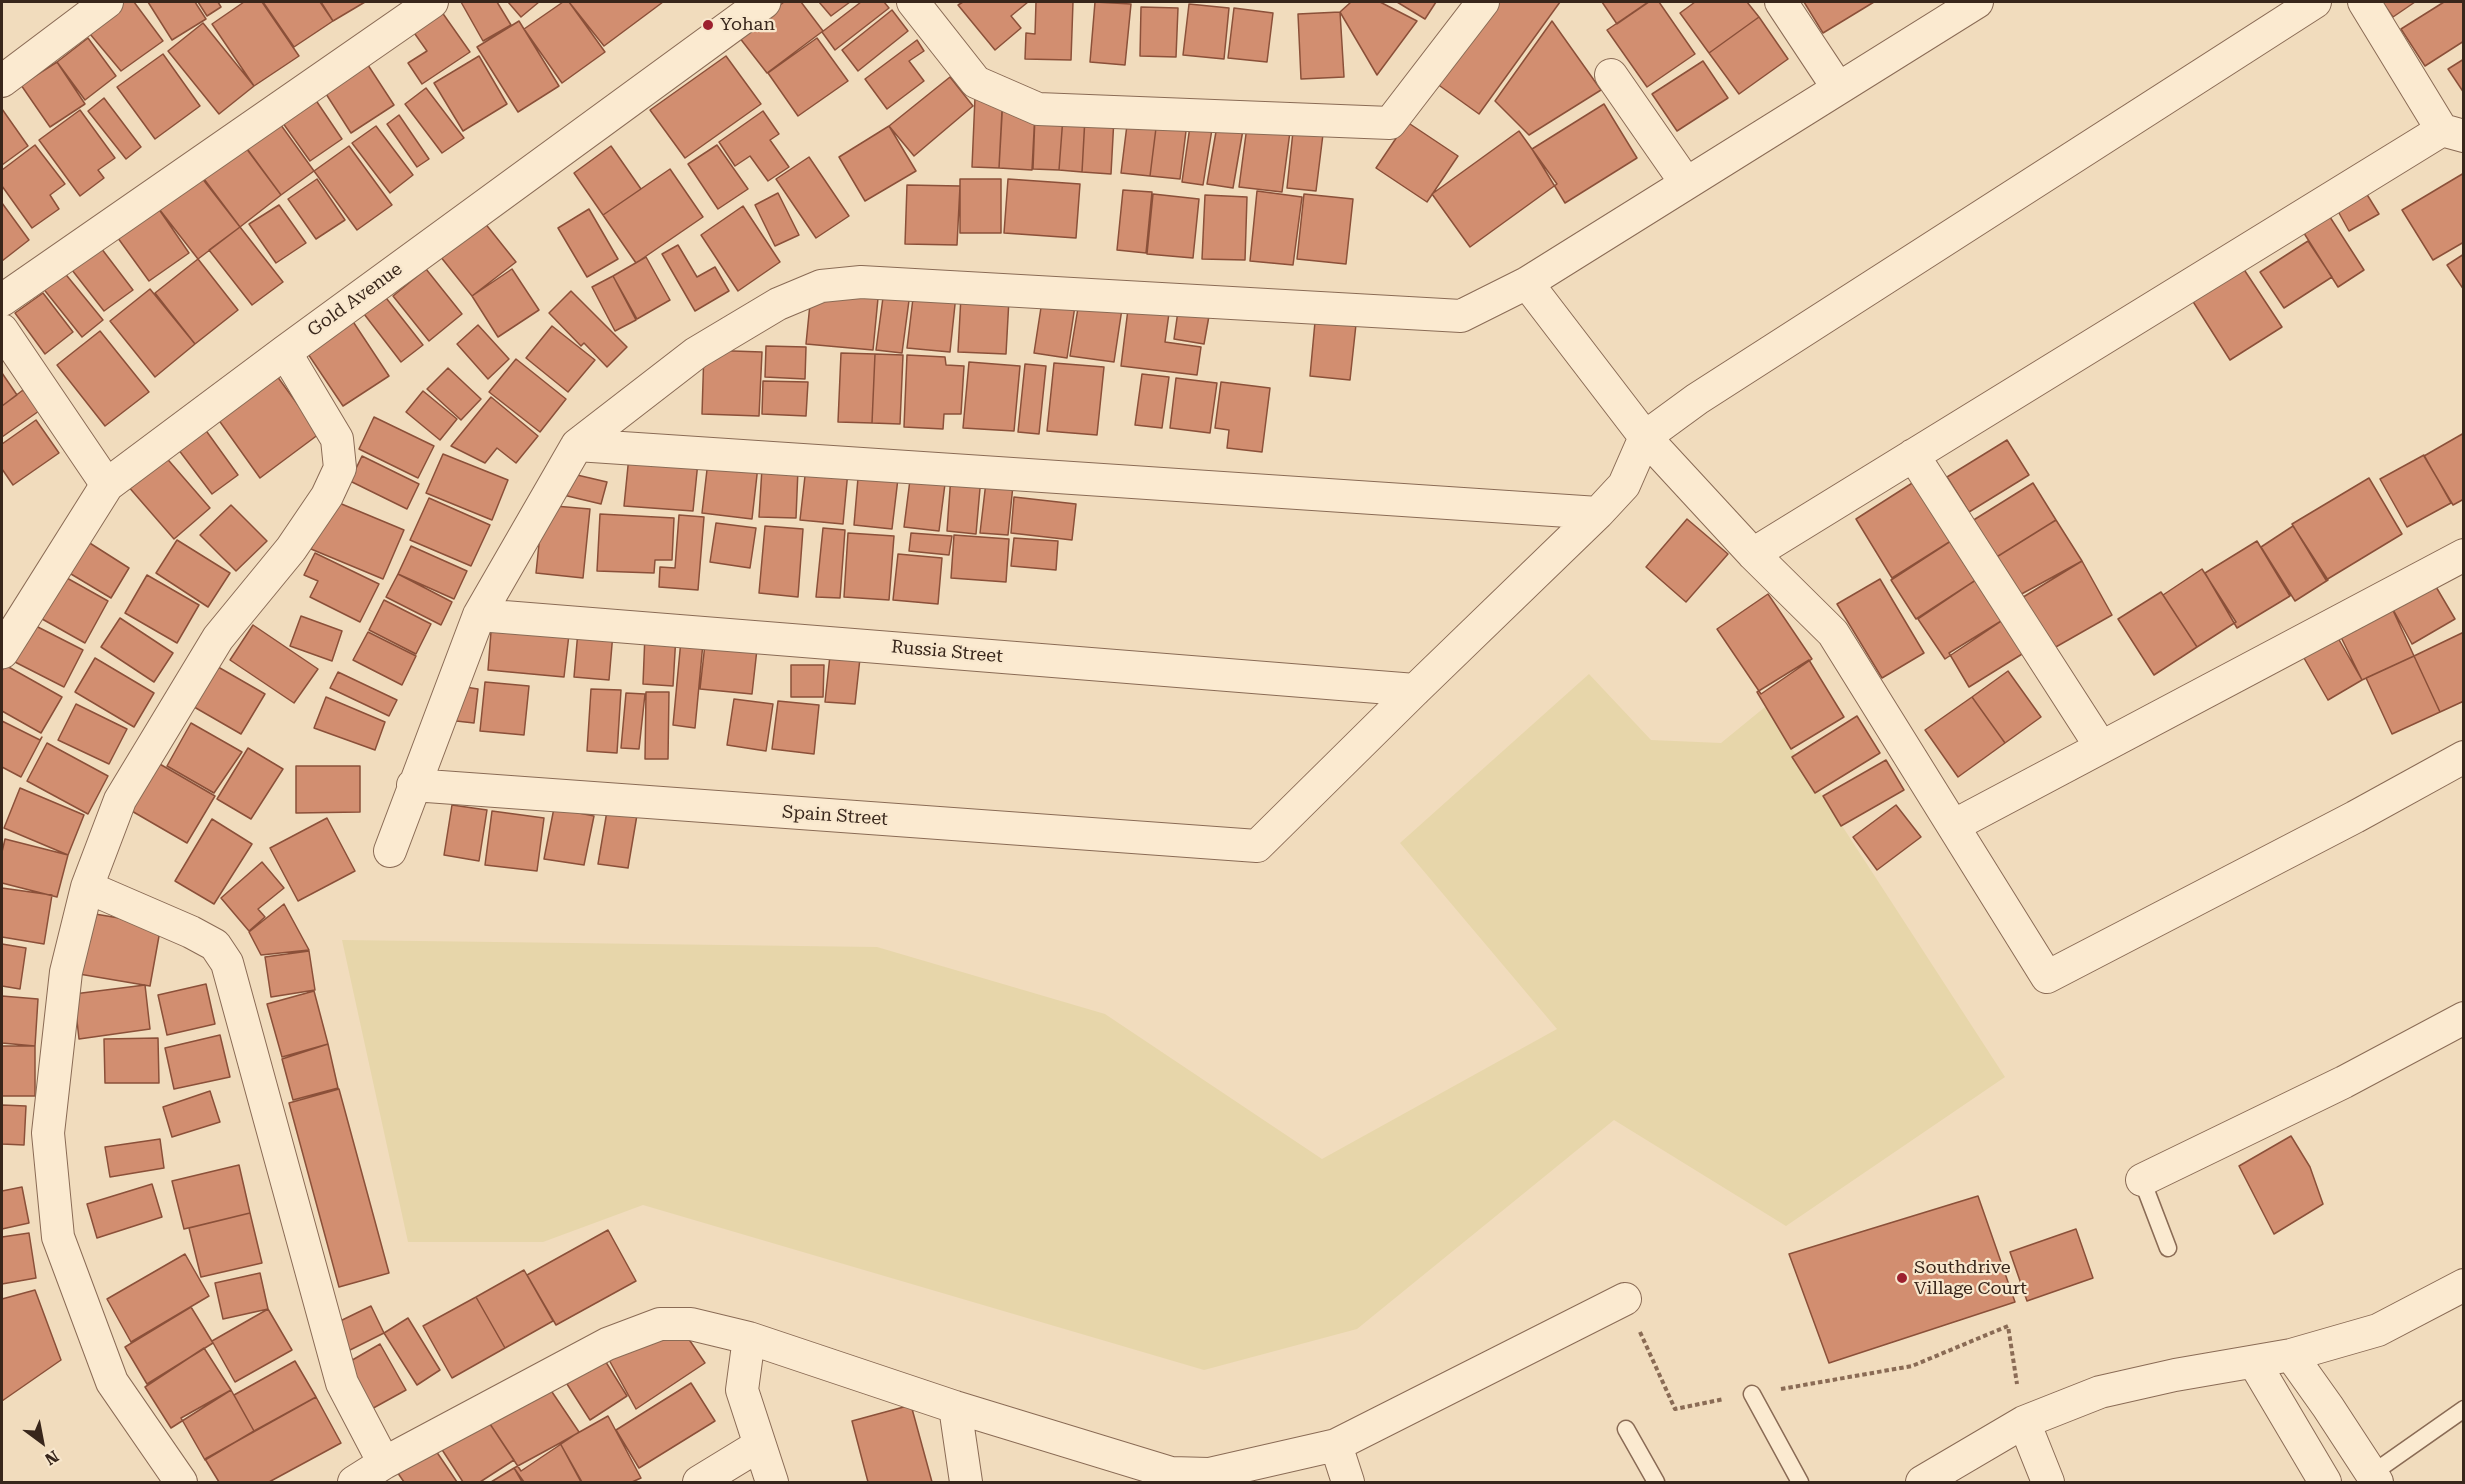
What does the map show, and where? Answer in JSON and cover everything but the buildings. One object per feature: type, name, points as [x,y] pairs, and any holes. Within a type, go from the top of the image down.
[{"type":"street","points":[[2,81],[107,2]]},
{"type":"street","points":[[2,300],[432,2]]},
{"type":"street","name":"Gold Avenue","points":[[2,652],[107,485],[764,2]]},
{"type":"street","points":[[913,2],[976,82],[1038,109],[1390,123],[1483,2]]},
{"type":"street","points":[[1781,2],[1838,88]]},
{"type":"street","points":[[390,851],[479,615],[577,445],[696,353],[778,304],[820,286],[861,282],[1461,316],[1527,283],[1977,2]]},
{"type":"street","points":[[1415,690],[1624,485],[1645,437],[1707,393],[2315,2]]},
{"type":"street","points":[[1753,554],[1913,455],[2453,133],[2364,2]]},
{"type":"street","points":[[1611,75],[1686,183]]},
{"type":"street","points":[[1527,283],[1645,437],[1753,554],[1833,633],[2047,977],[2355,817],[2463,757]]},
{"type":"street","points":[[2,330],[107,485]]},
{"type":"street","points":[[181,1482],[112,1382],[58,1237],[48,1133],[66,972],[87,887],[120,800],[212,648],[291,549],[327,496],[340,468],[337,439],[285,352]]},
{"type":"street","points":[[577,445],[1598,513]]},
{"type":"street","points":[[1913,455],[2101,747]]},
{"type":"street","points":[[1953,826],[2463,555]]},
{"type":"street","name":"Russia Street","points":[[479,615],[1415,690]]},
{"type":"street","name":"Spain Street","points":[[414,785],[1257,846],[1415,690]]},
{"type":"street","points":[[87,887],[191,932],[215,945],[227,963],[342,1383],[384,1463]]},
{"type":"street","points":[[2142,1179],[2344,1082],[2463,1018]]},
{"type":"street","points":[[1922,1482],[2024,1422],[2100,1392],[2175,1375],[2291,1355],[2378,1330],[2463,1285]]},
{"type":"street","points":[[354,1482],[384,1463],[607,1344],[660,1324],[691,1324],[749,1338],[1171,1478],[1209,1474],[1336,1444],[1624,1299]]},
{"type":"street","points":[[749,1338],[742,1389],[758,1446],[772,1482]]},
{"type":"street","points":[[2291,1355],[2328,1407],[2373,1479]]},
{"type":"street","points":[[2254,1362],[2325,1482]]},
{"type":"street","points":[[954,1407],[966,1482]]},
{"type":"street","points":[[2024,1422],[2048,1482]]},
{"type":"street","points":[[1336,1444],[1348,1482]]},
{"type":"street","points":[[699,1482],[758,1446]]},
{"type":"lane","points":[[2142,1179],[2168,1248]]},
{"type":"lane","points":[[1752,1394],[1800,1482]]},
{"type":"lane","points":[[2373,1479],[2463,1409]]},
{"type":"lane","points":[[1626,1429],[1656,1482]]},
{"type":"path","points":[[1624,1299],[1675,1409],[1912,1366],[2008,1326],[2024,1422]]},
{"type":"shaded area","points":[[1589,674],[1651,740],[1721,743],[1765,707],[2005,1077],[1786,1226],[1614,1120],[1357,1329],[1204,1370],[643,1205],[543,1242],[408,1242],[342,940],[877,947],[1105,1014],[1322,1159],[1557,1029],[1400,843]]},
{"type":"place","name":"Yohan","points":[[708,25]]},
{"type":"place","name":"Southdrive Village Court","points":[[1902,1278]]}]
